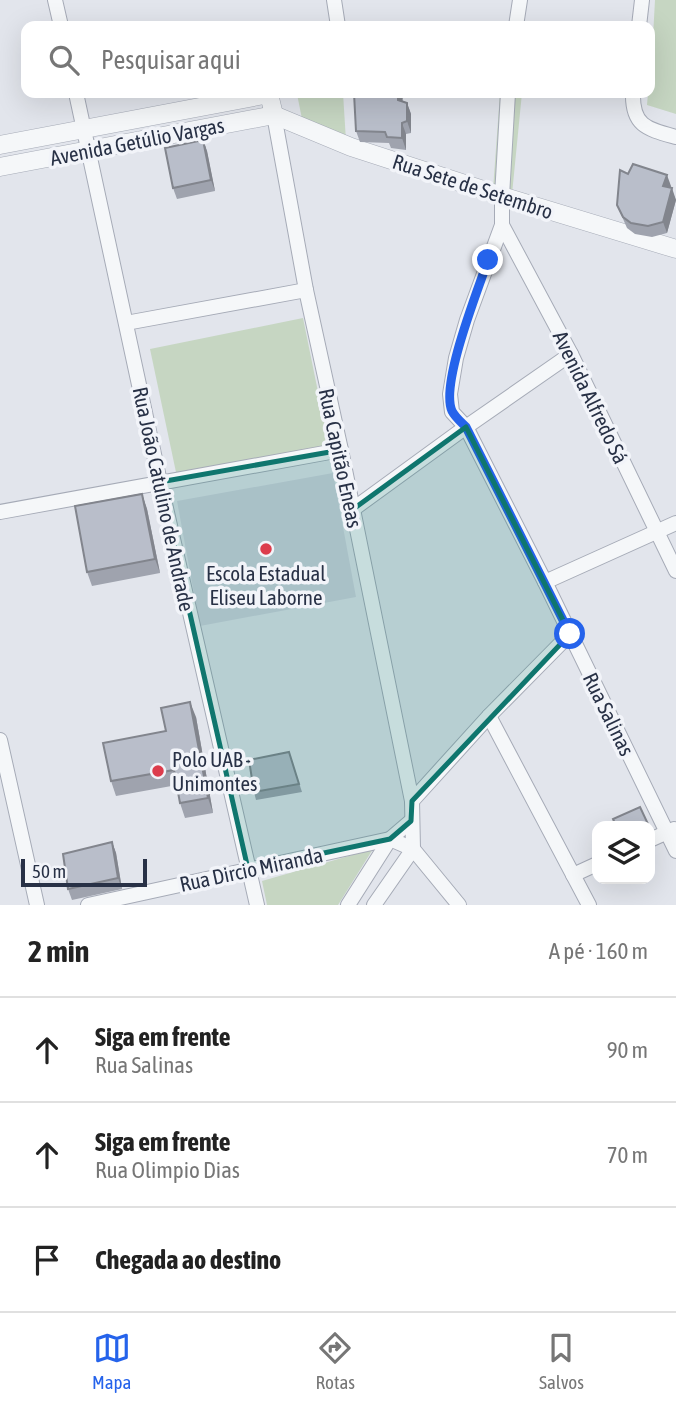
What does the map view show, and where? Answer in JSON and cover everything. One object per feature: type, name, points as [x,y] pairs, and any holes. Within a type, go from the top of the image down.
[{"type":"street","points":[[55,0],[60,21]]},
{"type":"street","points":[[334,0],[337,21]]},
{"type":"street","points":[[517,21],[520,0]]},
{"type":"street","points":[[640,21],[642,0]]},
{"type":"street","name":"Rua João Catulino de Andrade","points":[[77,98],[160,482],[257,905]]},
{"type":"street","name":"Avenida Getúlio Vargas","points":[[0,145],[248,98]]},
{"type":"street","name":"Rua Capitão Eneas","points":[[274,98],[274,115],[306,290],[412,801],[413,849]]},
{"type":"street","points":[[502,225],[508,98]]},
{"type":"street","points":[[633,98],[634,114],[640,123],[656,132],[676,137]]},
{"type":"street","name":"Avenida Getúlio Vargas","points":[[0,166],[274,115]]},
{"type":"street","name":"Rua Sete de Setembro","points":[[274,115],[351,147],[676,248]]},
{"type":"street","name":"Avenida Alfredo Sá","points":[[502,225],[571,354],[676,571]]},
{"type":"street","name":"Rua Salinas","points":[[502,225],[456,358],[450,394],[452,412],[466,427],[672,831],[676,851]]},
{"type":"street","points":[[126,323],[306,290]]},
{"type":"street","points":[[352,510],[571,354]]},
{"type":"street","points":[[0,512],[341,450]]},
{"type":"street","points":[[545,582],[676,523]]},
{"type":"street","points":[[412,801],[489,716],[570,634]]},
{"type":"street","points":[[489,716],[589,905]]},
{"type":"street","points":[[0,740],[37,905]]},
{"type":"street","points":[[348,905],[390,839],[411,821]]},
{"type":"street","points":[[655,838],[672,831]]},
{"type":"street","points":[[390,839],[413,849],[459,905]]},
{"type":"street","name":"Rua Dircio Miranda","points":[[88,905],[390,839]]},
{"type":"street","points":[[374,905],[413,849]]},
{"type":"street","points":[[573,874],[592,866]]},
{"type":"highlighted area","points":[[466,427],[570,634],[412,801],[411,821],[390,839],[248,869],[160,482],[341,450],[352,510]]},
{"type":"shaded area","name":"Escola Estadual Eliseu Laborne","points":[[333,473],[356,597],[200,626],[177,501]]},
{"type":"green space","points":[[655,0],[676,0],[676,114],[647,105],[648,98],[655,98]]},
{"type":"green space","points":[[298,98],[343,98],[346,141],[303,124]]},
{"type":"green space","points":[[500,98],[522,98],[512,194],[493,190]]},
{"type":"green space","points":[[303,318],[329,446],[177,477],[150,349]]},
{"type":"green space","points":[[373,849],[338,905],[267,905],[262,881]]},
{"type":"building","points":[[354,98],[398,98],[407,103],[407,121],[402,123],[402,138],[387,137],[385,132],[356,131]]},
{"type":"building","points":[[203,140],[211,180],[173,188],[165,148]]},
{"type":"building","points":[[633,164],[667,175],[663,186],[672,188],[663,222],[648,226],[631,223],[623,217],[617,205],[620,170],[628,174]]},
{"type":"building","points":[[142,494],[155,559],[87,572],[75,506]]},
{"type":"building","name":"Polo UAB - Unimontes","points":[[190,702],[208,798],[180,803],[174,770],[111,781],[103,743],[166,731],[161,708]]},
{"type":"building","points":[[289,752],[299,784],[254,792],[249,760]]},
{"type":"building","points":[[640,807],[647,821],[614,821],[613,819]]},
{"type":"building","points":[[112,842],[118,878],[68,889],[63,854]]},
{"type":"place","name":"Escola Estadual Eliseu Laborne","points":[[266,549]]},
{"type":"place","name":"Polo UAB - Unimontes","points":[[158,771]]},
{"type":"route","points":[[488,260],[456,358],[450,404],[452,412],[466,427],[570,634]]}]
